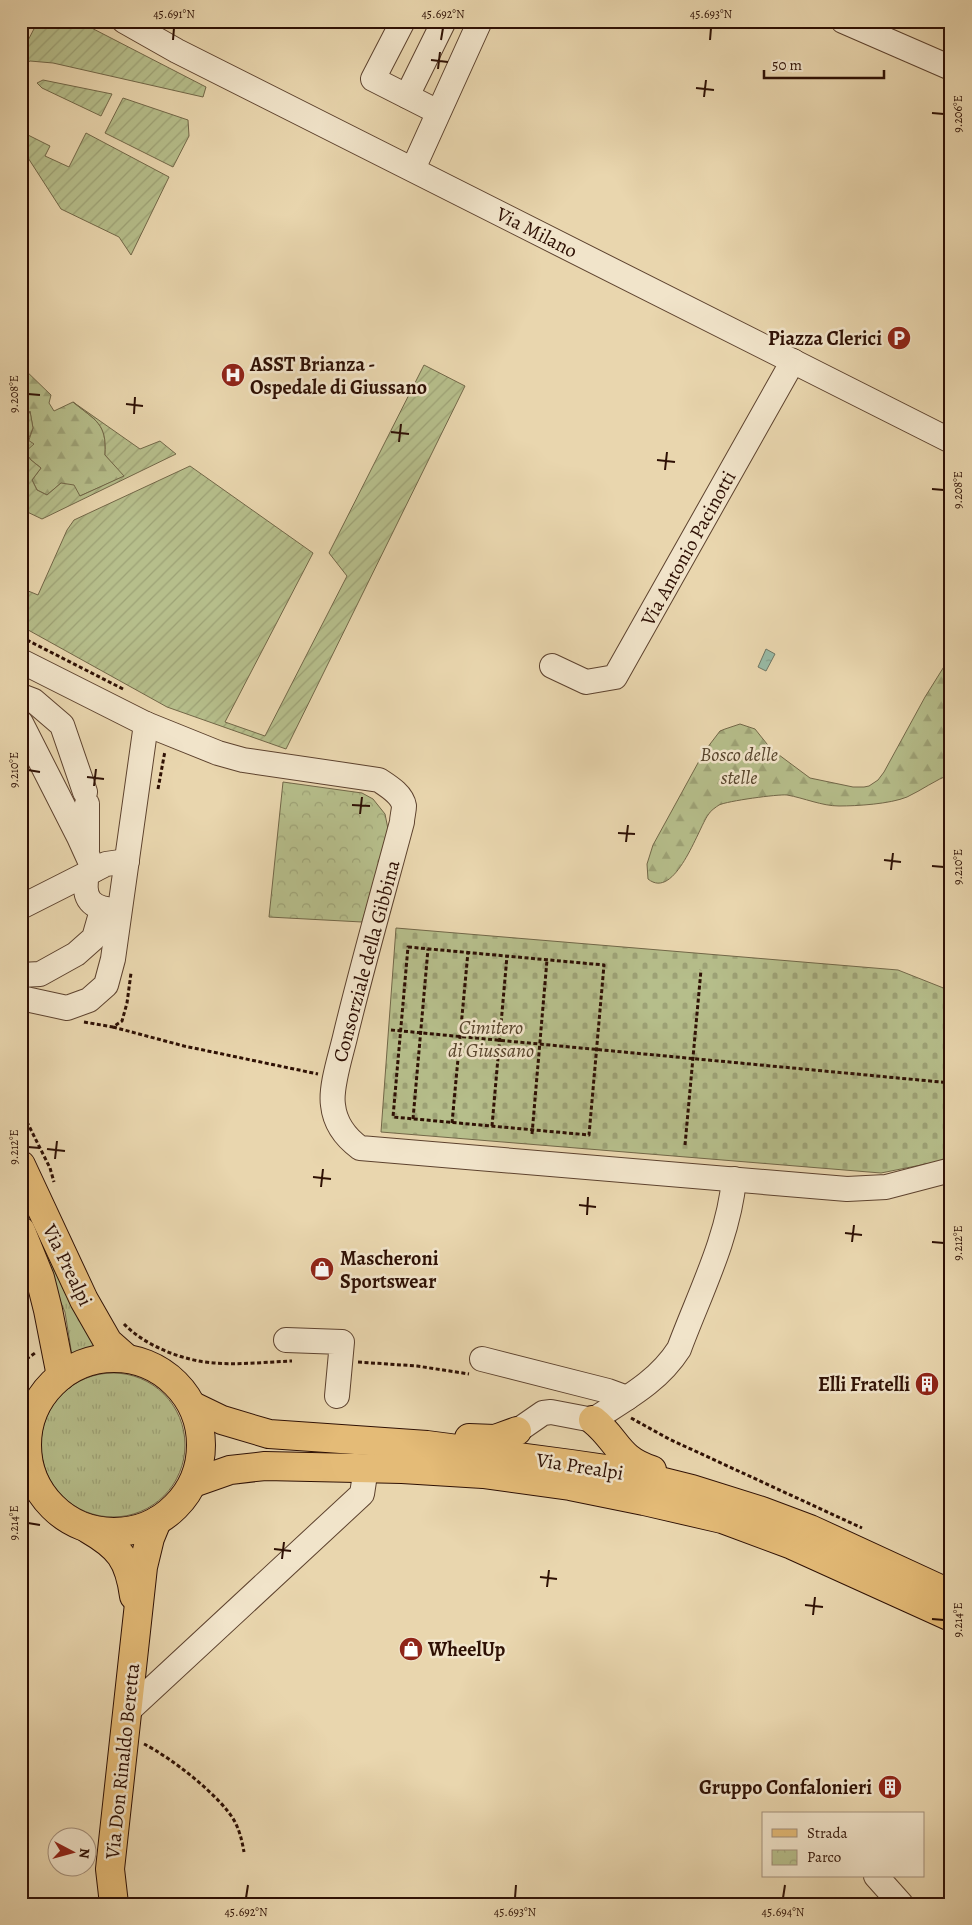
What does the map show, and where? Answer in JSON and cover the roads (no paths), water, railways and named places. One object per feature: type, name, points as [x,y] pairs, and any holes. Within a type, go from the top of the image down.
[{"type":"main road","name":"Via Prealpi","points":[[21,1165],[87,1306],[108,1342],[126,1357]]},
{"type":"main road","name":"Via Prealpi","points":[[21,1231],[40,1278],[61,1376]]},
{"type":"main road","points":[[126,1357],[159,1369],[178,1385],[193,1406],[200,1431],[201,1458],[193,1483],[184,1498],[158,1521],[123,1532],[104,1532],[87,1528],[69,1520],[32,1494],[26,1444],[26,1419],[40,1398],[70,1368],[90,1360],[126,1357]]},
{"type":"main road","name":"Via Prealpi","points":[[193,1406],[222,1420],[269,1434],[427,1445],[620,1471],[692,1489],[762,1511],[810,1529],[951,1594]]},
{"type":"main road","points":[[611,1409],[600,1426],[620,1452],[632,1463],[670,1476],[692,1489]]},
{"type":"main road","points":[[427,1445],[458,1438],[494,1439],[516,1432]]},
{"type":"main road","name":"Via Prealpi","points":[[193,1483],[230,1470],[265,1466],[366,1468],[483,1474],[570,1486],[722,1519],[792,1545],[951,1617]]},
{"type":"main road","name":"Via Don Rinaldo Beretta","points":[[114,1904],[110,1869],[137,1618],[143,1567],[150,1538],[158,1521]]},
{"type":"main road","name":"Via Don Rinaldo Beretta","points":[[87,1528],[108,1541],[124,1558],[132,1583],[137,1618]]},
{"type":"street","name":"Via Milano","points":[[124,21],[186,55],[951,441]]},
{"type":"street","points":[[403,21],[373,79],[438,112]]},
{"type":"street","points":[[406,96],[444,21]]},
{"type":"street","points":[[412,169],[480,21]]},
{"type":"street","points":[[843,21],[951,68]]},
{"type":"street","name":"Via Antonio Pacinotti","points":[[552,666],[586,682],[615,677],[794,361]]},
{"type":"street","name":"Consorziale della Gibbina","points":[[21,661],[146,724],[218,753],[243,760],[379,780],[393,789],[404,805],[402,822],[354,1000],[332,1103],[337,1122],[346,1138],[360,1148],[848,1189],[886,1186],[951,1170]]},
{"type":"street","points":[[21,696],[34,701],[62,725],[86,798],[89,867],[84,888],[90,903],[111,910]]},
{"type":"street","points":[[21,723],[89,867]]},
{"type":"street","points":[[21,975],[40,974],[76,954],[94,938],[111,910],[127,861],[146,724]]},
{"type":"street","points":[[21,907],[89,867],[127,861]]},
{"type":"street","points":[[21,998],[67,1008],[90,1000],[106,985],[113,959],[111,910]]},
{"type":"street","points":[[516,1432],[544,1413],[611,1409],[660,1374],[670,1363],[679,1349],[726,1226],[732,1201],[734,1180]]},
{"type":"street","points":[[290,1351],[342,1342],[337,1396]]},
{"type":"street","points":[[479,1367],[608,1391],[611,1409]]},
{"type":"street","points":[[126,1723],[362,1494],[366,1468]]},
{"type":"street","points":[[878,1878],[901,1904]]},
{"type":"water","points":[[766,649],[775,654],[766,671],[758,667]]},
{"type":"place","name":"Piazza Clerici","points":[[899,338]]},
{"type":"place","name":"ASST Brianza - Ospedale di Giussano","points":[[233,375]]},
{"type":"place","name":"Mascheroni Sportswear","points":[[322,1269]]},
{"type":"place","name":"Elli Fratelli","points":[[927,1384]]},
{"type":"place","name":"WheelUp","points":[[411,1649]]},
{"type":"place","name":"Gruppo Confalonieri","points":[[890,1787]]},
{"type":"park label","name":"Bosco delle stelle","points":[[739,766]]},
{"type":"park label","name":"Cimitero di Giussano","points":[[491,1038]]}]
